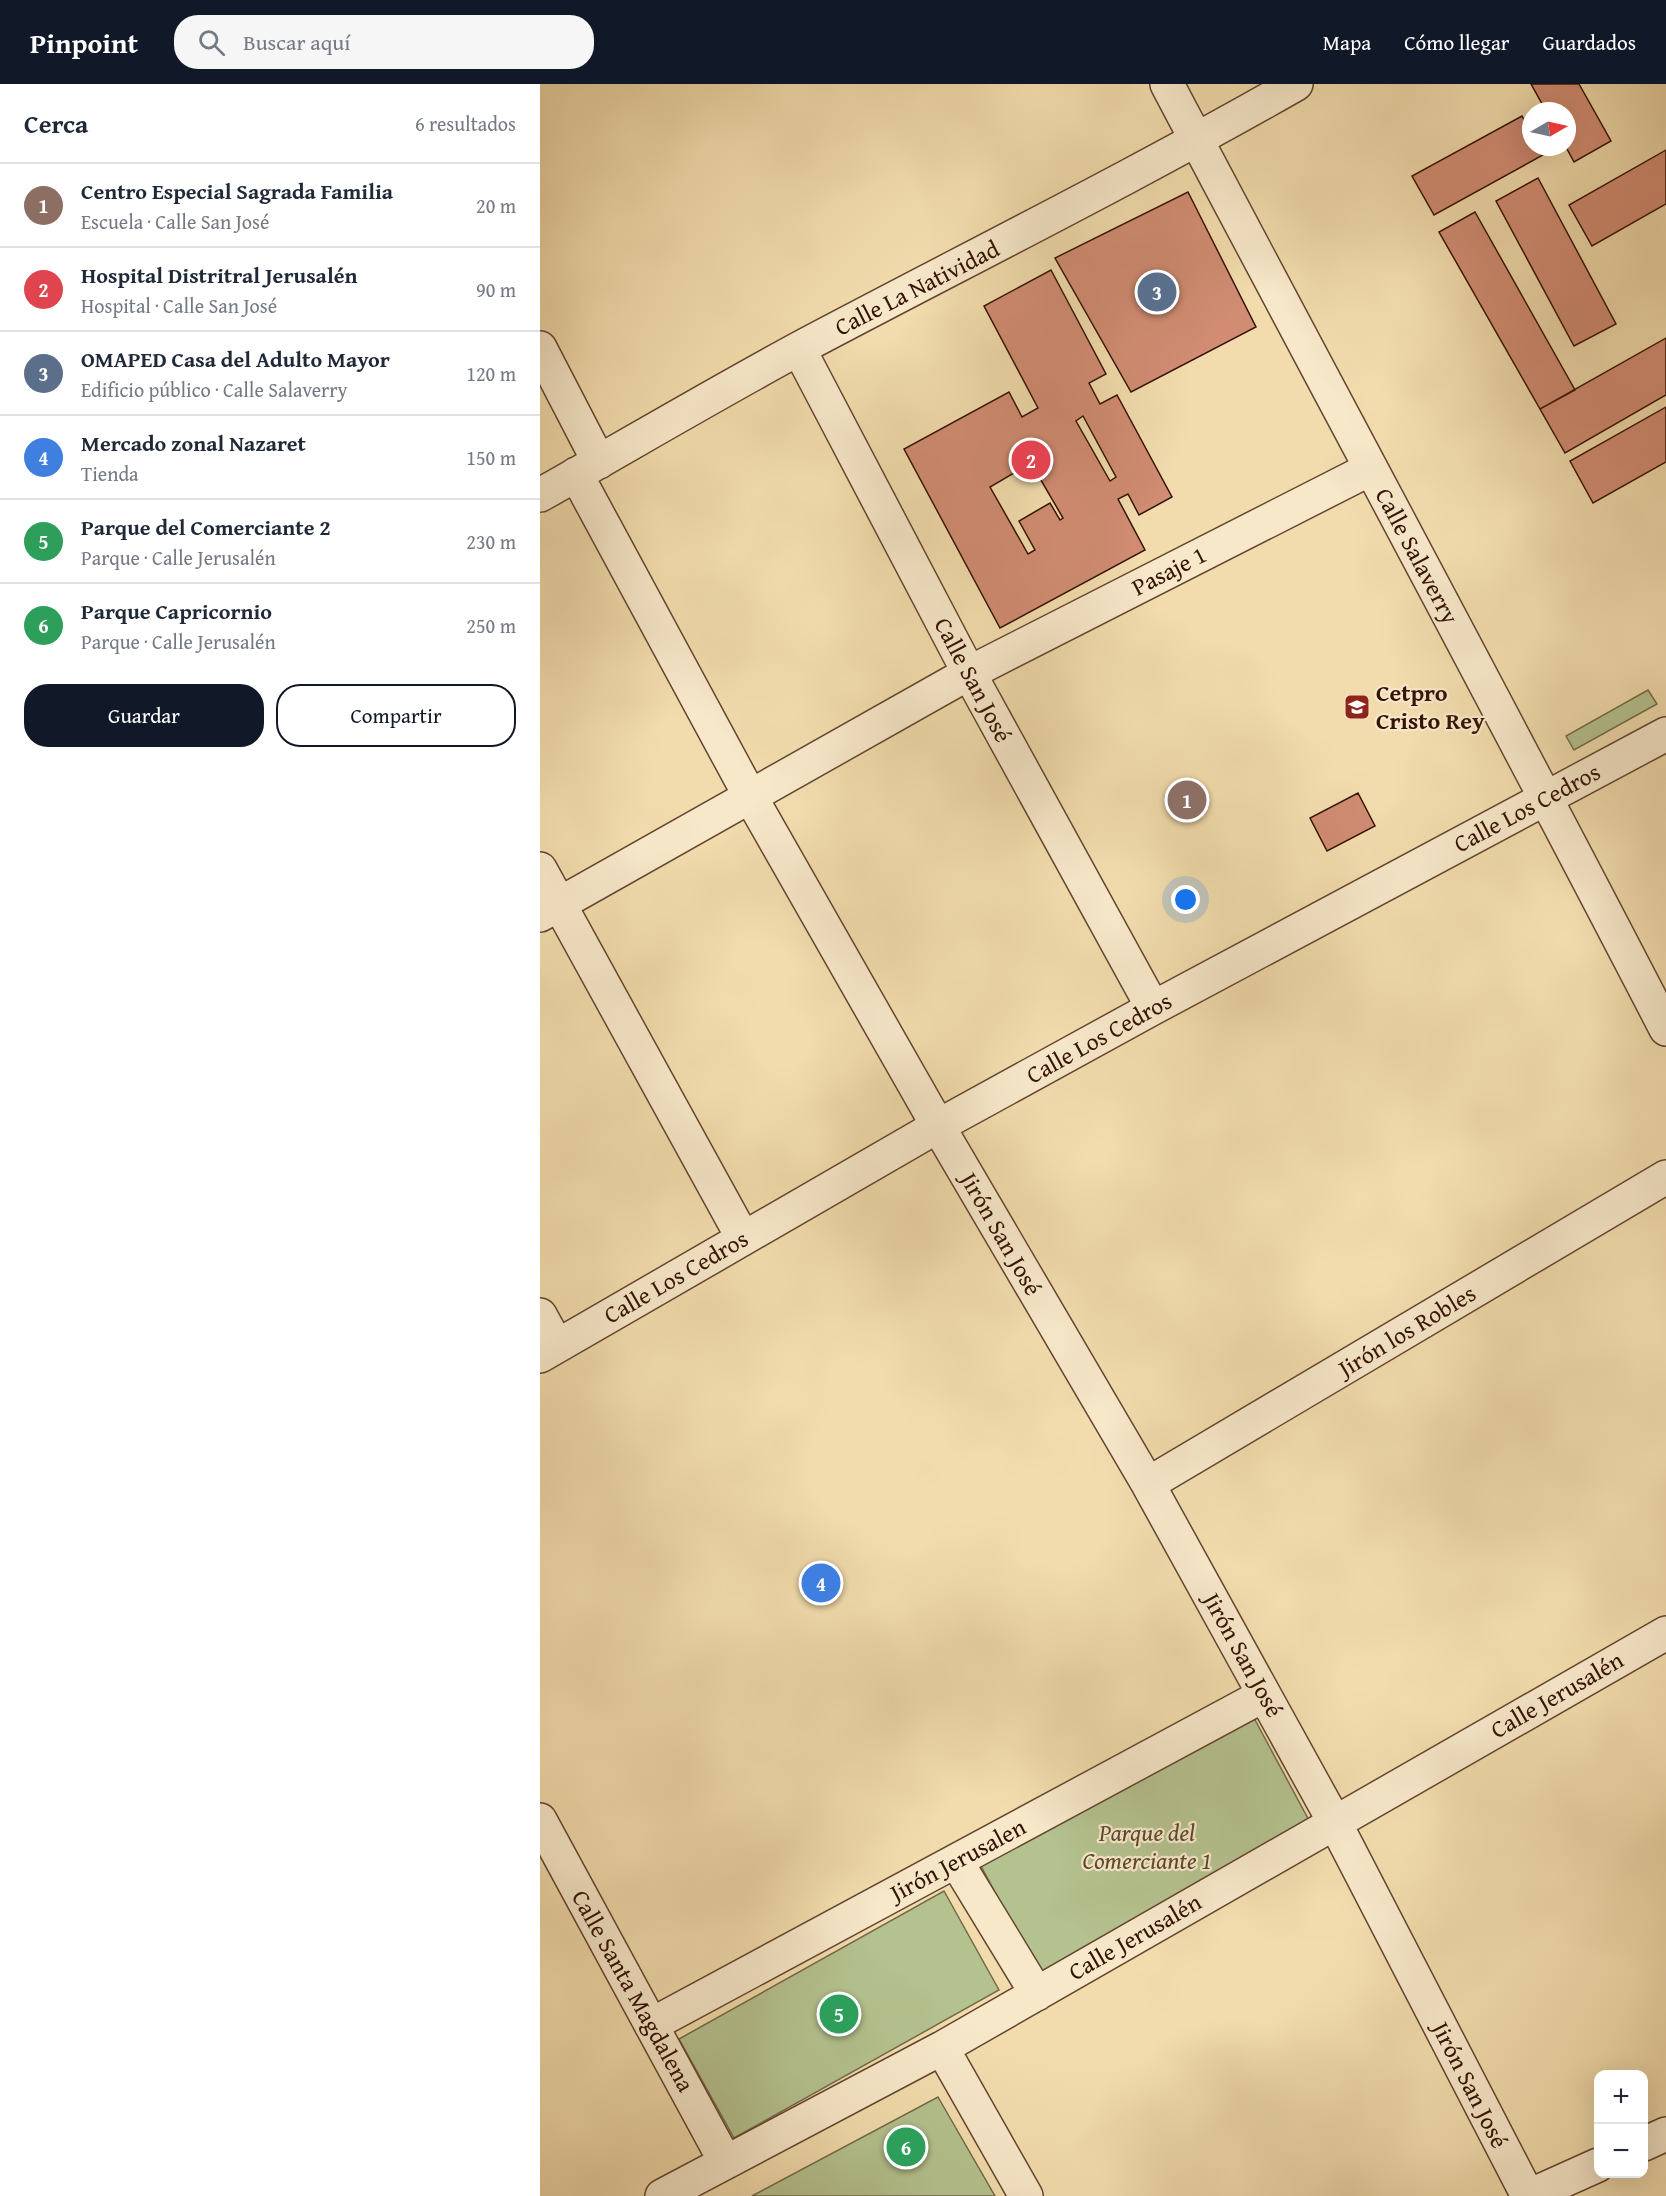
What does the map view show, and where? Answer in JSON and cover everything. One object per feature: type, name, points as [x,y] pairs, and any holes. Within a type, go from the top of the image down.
[{"type":"street","name":"Calle Salaverry","points":[[1167,84],[1547,798],[1666,1029]]},
{"type":"street","name":"Calle La Natividad","points":[[540,495],[799,349],[1197,140],[1296,84]]},
{"type":"street","points":[[540,348],[587,468]]},
{"type":"street","name":"Calle San José","points":[[799,349],[969,673],[1153,1008]]},
{"type":"street","name":"Jirón San José","points":[[587,468],[750,796],[938,1126],[1148,1484],[1335,1823],[1529,2196]]},
{"type":"street","name":"Pasaje 1","points":[[550,909],[969,673],[1370,469]]},
{"type":"street","name":"Calle Los Cedros","points":[[549,1351],[938,1126],[1153,1008],[1666,734]]},
{"type":"street","points":[[540,869],[550,909],[743,1238]]},
{"type":"street","name":"Jirón los Robles","points":[[1148,1484],[1666,1177]]},
{"type":"street","points":[[540,1314],[549,1351]]},
{"type":"street","name":"Calle Jerusalén","points":[[662,2196],[942,2048],[1666,1633]]},
{"type":"street","name":"Jirón Jerusalen","points":[[651,2025],[1264,1695]]},
{"type":"street","name":"Calle Santa Magdalena","points":[[540,1820],[725,2161]]},
{"type":"street","points":[[956,1861],[1036,1994]]},
{"type":"street","points":[[942,2048],[1026,2196]]},
{"type":"street","points":[[1648,2142],[1666,2134]]},
{"type":"street","points":[[1529,2196],[1594,2167]]},
{"type":"green space","points":[[1648,690],[1657,704],[1574,750],[1566,736]]},
{"type":"green space","name":"Parque del Comerciante 1","points":[[1254,1718],[1312,1826],[1039,1975],[981,1866]]},
{"type":"green space","points":[[944,1891],[999,1990],[734,2138],[679,2039]]},
{"type":"green space","points":[[938,2097],[995,2196],[752,2196]]},
{"type":"building","points":[[1531,84],[1579,84],[1611,141],[1574,162],[1571,156],[1576,156],[1576,102],[1541,102]]},
{"type":"building","points":[[1522,116],[1522,156],[1541,156],[1434,215],[1412,176]]},
{"type":"building","points":[[1666,150],[1666,204],[1592,246],[1569,205]]},
{"type":"building","points":[[1538,178],[1616,324],[1574,346],[1496,201]]},
{"type":"building","points":[[1188,192],[1256,327],[1131,392],[1055,258]]},
{"type":"building","points":[[1475,212],[1575,390],[1540,409],[1439,232]]},
{"type":"building","points":[[1051,270],[1106,374],[1089,383],[1100,404],[1117,395],[1172,497],[1139,515],[1128,494],[1118,499],[1145,550],[1000,628],[904,449],[1009,392],[1022,417],[1038,408],[984,306]],"holes":[[[1083,416],[1116,477],[1110,481],[1076,421]],[[1031,463],[1063,518],[1060,520],[1050,503],[1019,521],[1035,550],[1028,554],[990,487]]]},
{"type":"building","points":[[1666,338],[1666,395],[1565,453],[1540,409]]},
{"type":"building","points":[[1666,407],[1666,462],[1593,503],[1570,461]]},
{"type":"building","points":[[1358,793],[1375,826],[1327,851],[1310,818]]},
{"type":"place","name":"OMAPED Casa del Adulto Mayor","points":[[1157,292]]},
{"type":"place","name":"Hospital Distritral Jerusalén","points":[[1031,460]]},
{"type":"place","name":"Cetpro Cristo Rey","points":[[1357,707]]},
{"type":"place","name":"Centro Especial Sagrada Familia","points":[[1187,800]]},
{"type":"place","name":"Mercado zonal Nazaret","points":[[821,1583]]},
{"type":"place","name":"Parque del Comerciante 2","points":[[839,2014]]},
{"type":"place","name":"Parque Capricornio","points":[[906,2147]]}]
